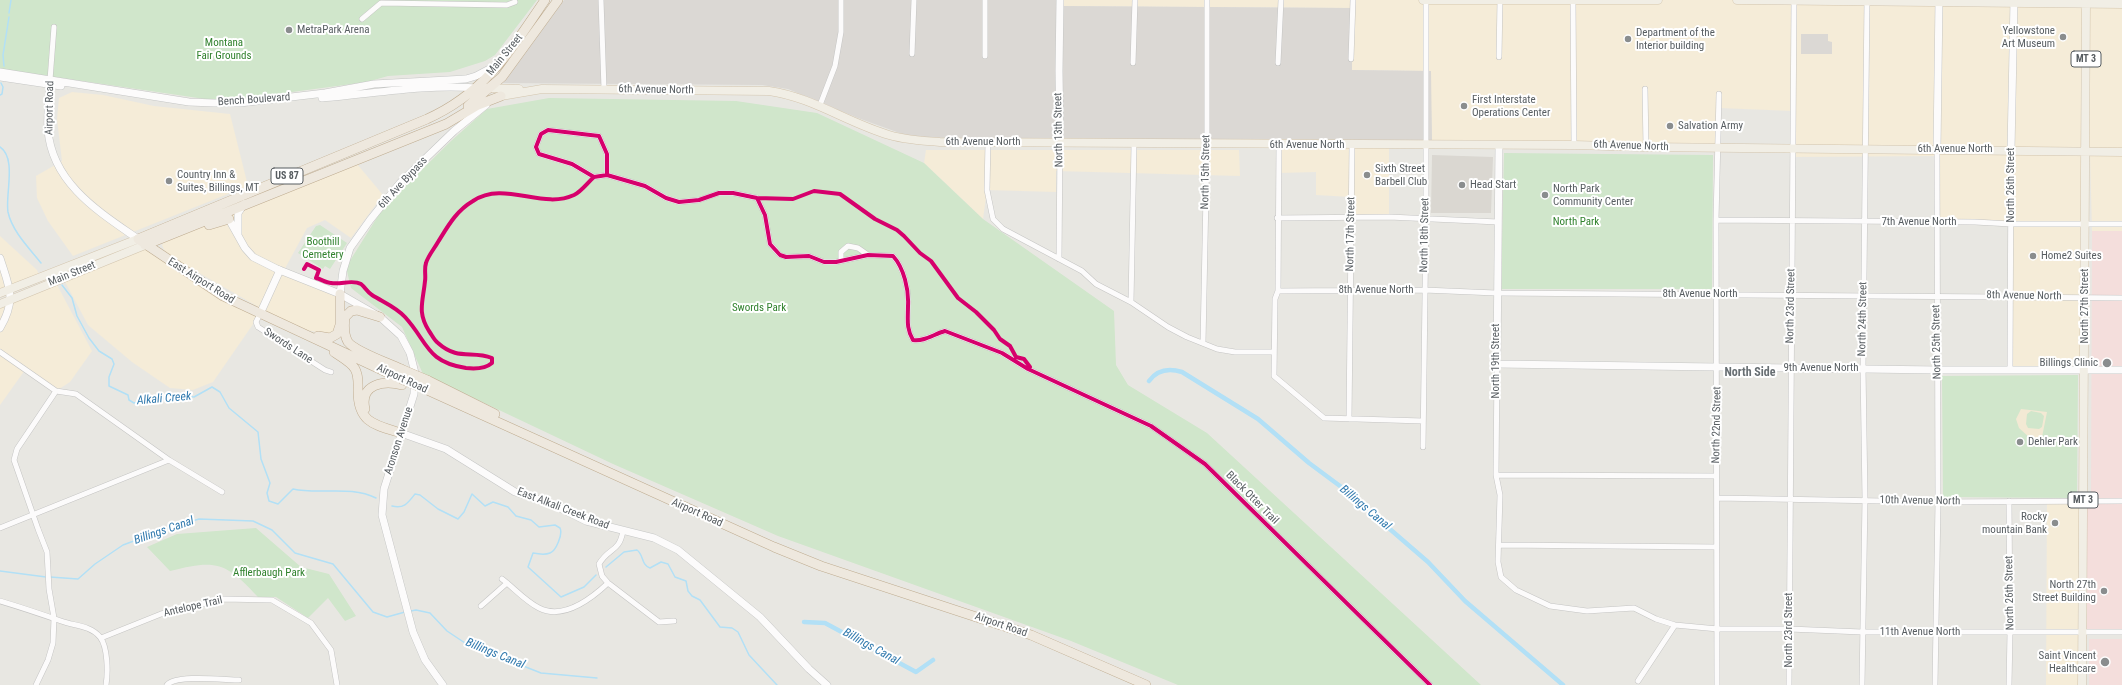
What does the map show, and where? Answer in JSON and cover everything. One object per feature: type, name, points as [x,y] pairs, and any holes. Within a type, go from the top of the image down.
[{"type":"highway","name":"Main Street","points":[[225,212],[437,114],[476,88],[504,61],[545,0]]},
{"type":"highway","name":"Main Street","points":[[490,89],[512,65],[558,0]]},
{"type":"highway","name":"US 87","points":[[141,242],[190,227],[436,128],[490,89]]},
{"type":"highway","points":[[436,128],[446,124],[478,105],[501,96]]},
{"type":"highway","name":"US 87","points":[[141,242],[225,212]]},
{"type":"highway","name":"East Airport Road","points":[[141,242],[208,287],[260,314]]},
{"type":"highway","points":[[301,332],[325,338],[335,337],[339,331],[340,294]]},
{"type":"highway","points":[[380,317],[358,310],[351,310],[345,317],[346,336],[349,343],[427,380],[497,416],[530,436]]},
{"type":"highway","name":"Airport Road","points":[[260,314],[301,332],[401,382],[427,390],[737,530],[814,563],[1031,635],[1146,685]]},
{"type":"highway","points":[[317,340],[347,361],[356,370],[358,376],[358,405],[365,418],[374,423],[402,433]]},
{"type":"highway","points":[[374,423],[364,407],[364,398],[367,391],[374,385],[381,383],[401,382]]},
{"type":"main road","name":"North 13th Street","points":[[1060,0],[1060,142]]},
{"type":"main road","points":[[1423,0],[1658,0]]},
{"type":"main road","points":[[1737,0],[2086,2],[2122,4]]},
{"type":"main road","name":"North 25th Street","points":[[1937,149],[1939,1]]},
{"type":"main road","name":"North 26th Street","points":[[2011,150],[2014,2]]},
{"type":"main road","name":"North 27th Street","points":[[2082,685],[2086,2]]},
{"type":"main road","name":"Bench Boulevard","points":[[50,82],[189,102],[240,103],[325,93],[374,84],[466,79],[476,76],[504,61]]},
{"type":"main road","points":[[0,72],[30,79],[186,105],[220,108],[376,91],[442,88],[542,89]]},
{"type":"main road","points":[[0,78],[30,79]]},
{"type":"main road","name":"Airport Road","points":[[50,82],[48,131],[51,147],[57,163],[83,200],[141,242]]},
{"type":"main road","name":"6th Avenue North","points":[[501,96],[542,89],[769,91],[784,93],[820,106],[875,130],[896,136],[933,142],[1574,145],[2122,152]]},
{"type":"main road","name":"6th Ave Bypass","points":[[340,294],[342,271],[350,248],[392,192],[457,128],[481,108],[501,96]]},
{"type":"main road","name":"North 19th Street","points":[[1497,364],[1496,293],[1499,145]]},
{"type":"main road","name":"Aronson Avenue","points":[[238,234],[238,214],[244,204]]},
{"type":"main road","name":"Aronson Avenue","points":[[225,212],[238,234],[244,248],[253,257],[280,270],[340,294],[380,317],[401,336],[413,361],[415,383],[414,394],[382,496],[382,515],[409,620],[425,660],[443,685]]},
{"type":"main road","name":"Main Street","points":[[0,293],[141,242]]},
{"type":"main road","name":"Main Street","points":[[0,304],[141,242]]},
{"type":"main road","points":[[0,258],[10,289],[11,299],[5,319],[0,328]]},
{"type":"main road","name":"Swords Lane","points":[[260,314],[280,270]]},
{"type":"main road","points":[[342,283],[349,294],[380,317]]},
{"type":"main road","name":"9th Avenue North","points":[[1497,364],[1938,370],[2122,370]]},
{"type":"main road","name":"East Alkali Creek Road","points":[[402,433],[446,449],[515,492],[552,504],[586,521],[654,538],[678,550],[760,617],[809,669],[827,685]]},
{"type":"street","points":[[601,0],[604,89]]},
{"type":"street","points":[[820,106],[835,66],[841,32],[841,0]]},
{"type":"street","points":[[912,54],[914,0]]},
{"type":"street","points":[[985,0],[985,56]]},
{"type":"street","points":[[1133,63],[1135,0]]},
{"type":"street","name":"North 15th Street","points":[[1203,343],[1207,144],[1207,0]]},
{"type":"street","points":[[1278,63],[1281,0]]},
{"type":"street","points":[[1351,59],[1353,0]]},
{"type":"street","name":"North 18th Street","points":[[1423,447],[1426,220],[1426,0]]},
{"type":"street","points":[[1499,57],[1500,0]]},
{"type":"street","points":[[1573,0],[1574,145]]},
{"type":"street","name":"North 23rd Street","points":[[1789,685],[1789,499],[1794,0]]},
{"type":"street","name":"North 24th Street","points":[[1862,685],[1866,499],[1863,368],[1863,222],[1867,1]]},
{"type":"street","points":[[362,19],[381,3],[507,5],[515,2]]},
{"type":"street","name":"Airport Road","points":[[50,82],[54,27]]},
{"type":"street","points":[[1645,89],[1646,147]]},
{"type":"street","name":"North 22nd Street","points":[[1717,685],[1716,220],[1719,94]]},
{"type":"street","points":[[607,175],[607,154],[599,136],[548,130],[541,134],[536,147],[539,154],[572,164],[594,177],[607,175],[646,186],[666,198],[679,202],[699,200],[719,193],[733,193],[757,198],[765,214],[770,244],[780,254],[786,257],[809,256],[824,262],[841,261],[868,255],[864,250],[848,246],[841,252],[841,261]]},
{"type":"street","points":[[988,142],[987,190],[993,219],[1003,229],[1082,271],[1096,284],[1131,302],[1168,327],[1203,343],[1217,349],[1235,352],[1273,352]]},
{"type":"street","name":"North 13th Street","points":[[1059,259],[1060,142]]},
{"type":"street","points":[[1131,302],[1134,144]]},
{"type":"street","points":[[1279,144],[1277,218],[1278,291],[1275,299],[1273,352],[1274,376],[1324,418],[1423,421]]},
{"type":"street","name":"North 17th Street","points":[[1349,419],[1352,145]]},
{"type":"street","name":"North 25th Street","points":[[1935,685],[1938,502],[1937,295],[1939,222],[1937,149]]},
{"type":"street","name":"North 26th Street","points":[[2010,370],[2011,150]]},
{"type":"street","points":[[1277,218],[1351,217],[1498,222]]},
{"type":"street","name":"7th Avenue North","points":[[1716,220],[2122,224]]},
{"type":"street","name":"Black Otter Trail","points":[[868,255],[893,256],[900,263],[908,293],[906,323],[909,334],[913,340],[919,341],[945,331],[1002,353],[1028,369],[1151,426],[1206,464],[1430,685]]},
{"type":"street","name":"8th Avenue North","points":[[1278,291],[1424,290],[1496,293],[1791,294],[1864,296],[1937,295],[2122,298]]},
{"type":"street","name":"Swords Lane","points":[[260,314],[256,322],[258,327],[325,370],[331,372]]},
{"type":"street","points":[[0,352],[56,391],[76,394],[169,460],[222,492]]},
{"type":"street","name":"North 19th Street","points":[[1497,364],[1496,474],[1500,495],[1498,562],[1501,577]]},
{"type":"street","points":[[36,685],[48,660],[53,643],[54,618],[49,589],[50,582],[47,552],[16,468],[15,454],[56,391]]},
{"type":"street","points":[[0,528],[169,460]]},
{"type":"street","points":[[1496,474],[1716,476]]},
{"type":"street","name":"10th Avenue North","points":[[1717,498],[1866,499],[1938,502],[2122,502]]},
{"type":"street","name":"North 26th Street","points":[[2009,501],[2009,685]]},
{"type":"street","points":[[623,531],[620,544],[602,558],[599,564],[602,576],[608,583],[659,622],[674,621]]},
{"type":"street","points":[[1499,545],[1717,547]]},
{"type":"street","name":"11th Avenue North","points":[[1501,577],[1516,590],[1550,606],[1587,611],[1634,608],[1656,620],[1675,625],[1718,629],[1790,629],[1862,632],[2122,632]]},
{"type":"street","points":[[502,579],[539,608],[557,612],[582,602],[608,583]]},
{"type":"street","points":[[481,606],[507,583]]},
{"type":"street","name":"Antelope Trail","points":[[101,638],[161,614],[223,599],[272,600],[311,623],[331,650],[337,685]]},
{"type":"street","points":[[0,601],[83,626],[101,638],[108,672],[106,685]]},
{"type":"street","points":[[1638,681],[1675,625]]},
{"type":"street","points":[[167,685],[180,679],[239,680]]},
{"type":"shaded area","points":[[564,0],[1060,0],[1061,6],[1352,8],[1352,70],[1431,71],[1432,141],[946,138],[908,136],[858,118],[788,89],[762,85],[503,83]]},
{"type":"shaded area","points":[[1060,0],[1867,0],[1869,114],[1870,0],[2122,0],[2122,152],[2085,152],[2084,369],[2010,370],[2011,225],[1939,222],[1940,156],[1792,157],[1793,111],[1719,108],[1717,148],[1432,141],[1430,71],[1352,70],[1352,8],[1060,6]]},
{"type":"shaded area","points":[[1801,34],[1828,34],[1828,41],[1832,42],[1832,54],[1801,54]]},
{"type":"shaded area","points":[[72,92],[103,95],[154,106],[230,114],[248,186],[73,256],[48,221],[37,198],[36,176],[62,161],[57,119],[59,98]]},
{"type":"shaded area","points":[[1279,144],[1389,144],[1389,217],[1351,217],[1351,197],[1316,195],[1316,172],[1278,173]]},
{"type":"shaded area","points":[[926,150],[1239,150],[1240,176],[1056,171],[1056,192],[987,190],[983,219],[924,163]]},
{"type":"shaded area","points":[[2090,154],[2122,154],[2122,231],[2092,231]]},
{"type":"shaded area","name":"Head Start","points":[[1432,155],[1493,157],[1491,213],[1431,213]]},
{"type":"shaded area","points":[[357,164],[383,195],[351,238],[325,220],[307,228],[282,274],[336,295],[336,332],[331,335],[307,330],[269,313],[166,254],[162,245],[165,241]]},
{"type":"shaded area","name":"Billings Clinic","points":[[2092,231],[2122,231],[2122,632],[2083,632],[2083,502],[2091,496]]},
{"type":"shaded area","points":[[0,236],[37,270],[40,277],[0,293]]},
{"type":"shaded area","points":[[145,245],[260,314],[213,382],[193,390],[170,388],[132,362],[88,325],[63,278]]},
{"type":"shaded area","points":[[55,281],[92,351],[70,382],[56,391],[25,370],[0,405],[0,304]]},
{"type":"shaded area","points":[[2047,501],[2083,502],[2082,685],[2046,685]]},
{"type":"shaded area","name":"Saint Vincent Healthcare","points":[[2089,639],[2122,639],[2122,685],[2089,685]]},
{"type":"green space","name":"Montana Fair Grounds","points":[[0,0],[537,0],[495,55],[485,61],[450,72],[388,76],[367,82],[232,100],[205,99],[0,69]]},
{"type":"green space","name":"Swords Park","points":[[549,98],[736,101],[817,113],[924,163],[983,219],[1114,311],[1116,365],[1128,385],[1207,433],[1481,685],[1178,685],[1071,641],[778,536],[613,464],[423,374],[402,327],[351,288],[346,267],[383,208],[451,141],[487,109]]},
{"type":"green space","name":"North Park","points":[[1504,153],[1713,155],[1712,289],[1501,289]]},
{"type":"green space","name":"Boothill Cemetery","points":[[320,225],[347,243],[330,269],[325,266],[323,269],[298,253],[316,226]]},
{"type":"green space","points":[[2078,375],[2077,498],[1943,497],[1942,376]]},
{"type":"green space","name":"Afflerbaugh Park","points":[[256,528],[301,567],[329,574],[356,616],[345,621],[328,598],[308,618],[276,597],[258,597],[237,576],[219,566],[199,565],[170,571],[147,547],[177,534]]},
{"type":"sand","points":[[2021,409],[2047,412],[2042,437],[2030,438],[2019,428],[2016,419]],"holes":[[[2031,411],[2041,413],[2044,416],[2042,427],[2039,429],[2028,428],[2026,424],[2027,414]]]},
{"type":"waterway","name":"Alkali Creek","points":[[9,13],[11,0]]},
{"type":"waterway","name":"Alkali Creek","points":[[4,66],[3,55],[9,17]]},
{"type":"waterway","name":"Alkali Creek","points":[[0,95],[2,94],[3,87],[1,83]]},
{"type":"waterway","name":"Alkali Creek","points":[[0,147],[5,152],[8,159],[9,177],[7,205],[10,219],[22,239],[41,263]]},
{"type":"waterway","name":"Alkali Creek","points":[[62,285],[72,298],[77,316],[89,338],[99,351],[112,359],[114,364],[109,377],[109,386],[128,395],[129,400],[134,403],[153,398],[169,399],[178,395],[194,397],[212,387],[220,392],[229,408],[258,432],[261,459],[270,483],[267,493],[269,501],[278,504],[293,489],[303,491],[356,492],[376,498]]},
{"type":"waterway","name":"Billings Canal","points":[[1149,381],[1160,372],[1168,370],[1182,372],[1258,419],[1309,463],[1340,486],[1428,562],[1465,601],[1563,685]]},
{"type":"waterway","name":"Alkali Creek","points":[[392,506],[403,506],[408,503],[415,494],[420,495],[438,509],[458,519],[464,512],[472,494],[485,506],[493,502],[508,507],[516,516],[531,520],[539,527],[555,525],[560,528],[561,534],[555,549],[548,554],[533,553],[528,567],[561,597],[584,587],[596,575]]},
{"type":"waterway","name":"Billings Canal","points":[[50,577],[78,579],[95,564],[123,545],[199,519],[253,521],[272,530],[295,553],[333,564],[373,612],[387,617],[405,612]]},
{"type":"waterway","name":"Alkali Creek","points":[[606,567],[624,552],[637,550],[641,554],[647,567],[650,568],[661,562],[668,564],[675,577],[686,581],[688,591],[692,596],[700,600],[720,627],[732,628],[738,632],[749,655],[777,685]]},
{"type":"waterway","name":"Billings Canal","points":[[0,571],[46,577]]},
{"type":"waterway","name":"Billings Canal","points":[[411,611],[416,610],[430,613],[447,631],[465,643],[541,673],[597,678]]},
{"type":"waterway","name":"Billings Canal","points":[[804,622],[825,623],[916,672],[933,660]]},
{"type":"cycle path","points":[[594,177],[572,164],[539,154],[536,147],[541,134],[548,130],[599,136],[607,154],[607,175]]},
{"type":"cycle path","points":[[304,269],[307,264],[319,270],[316,278],[327,282],[354,282],[361,284],[370,294],[394,307],[401,313],[413,326],[429,350],[435,356],[453,365],[466,368],[480,368],[492,363],[492,358],[452,352],[434,339],[423,318],[422,301],[425,268],[431,252],[445,230],[462,209],[485,195],[497,193],[536,198],[562,199],[577,193],[594,177],[607,175],[645,186],[666,198],[679,202],[699,200],[719,193],[733,193],[757,198],[793,199],[814,191],[840,194],[875,219],[897,230],[904,236],[920,253],[931,261],[958,298],[976,312],[994,330],[1000,339],[1010,346],[1016,357],[1024,359],[1030,367]]},
{"type":"cycle path","points":[[757,198],[765,215],[770,244],[780,255],[786,257],[809,256],[824,262],[836,262],[868,255],[893,256],[903,273],[907,286],[908,328],[913,340],[925,339],[945,331],[1002,353],[1028,369],[1151,426],[1205,464],[1430,685]]},
{"type":"place","name":"MetraPark Arena","points":[[289,30]]},
{"type":"place","name":"Yellowstone Art Museum","points":[[2063,37]]},
{"type":"place","name":"Department of the Interior building","points":[[1628,39]]},
{"type":"place","name":"First Interstate Operations Center","points":[[1464,106]]},
{"type":"place","name":"Salvation Army","points":[[1670,126]]},
{"type":"place","name":"Sixth Street Barbell Club","points":[[1367,175]]},
{"type":"place","name":"Country Inn & Suites, Billings, MT","points":[[169,181]]},
{"type":"place","name":"Head Start","points":[[1462,185]]},
{"type":"place","name":"North Park Community Center","points":[[1545,195]]},
{"type":"place","name":"Home2 Suites","points":[[2033,256]]},
{"type":"place","name":"Billings Clinic","points":[[2107,363]]},
{"type":"place","name":"Dehler Park","points":[[2020,442]]},
{"type":"place","name":"Rocky mountain Bank","points":[[2055,523]]},
{"type":"place","name":"North 27th Street Building","points":[[2104,591]]},
{"type":"place","name":"Saint Vincent Healthcare","points":[[2105,662]]},
{"type":"district","name":"North Side","points":[[1750,373]]}]
